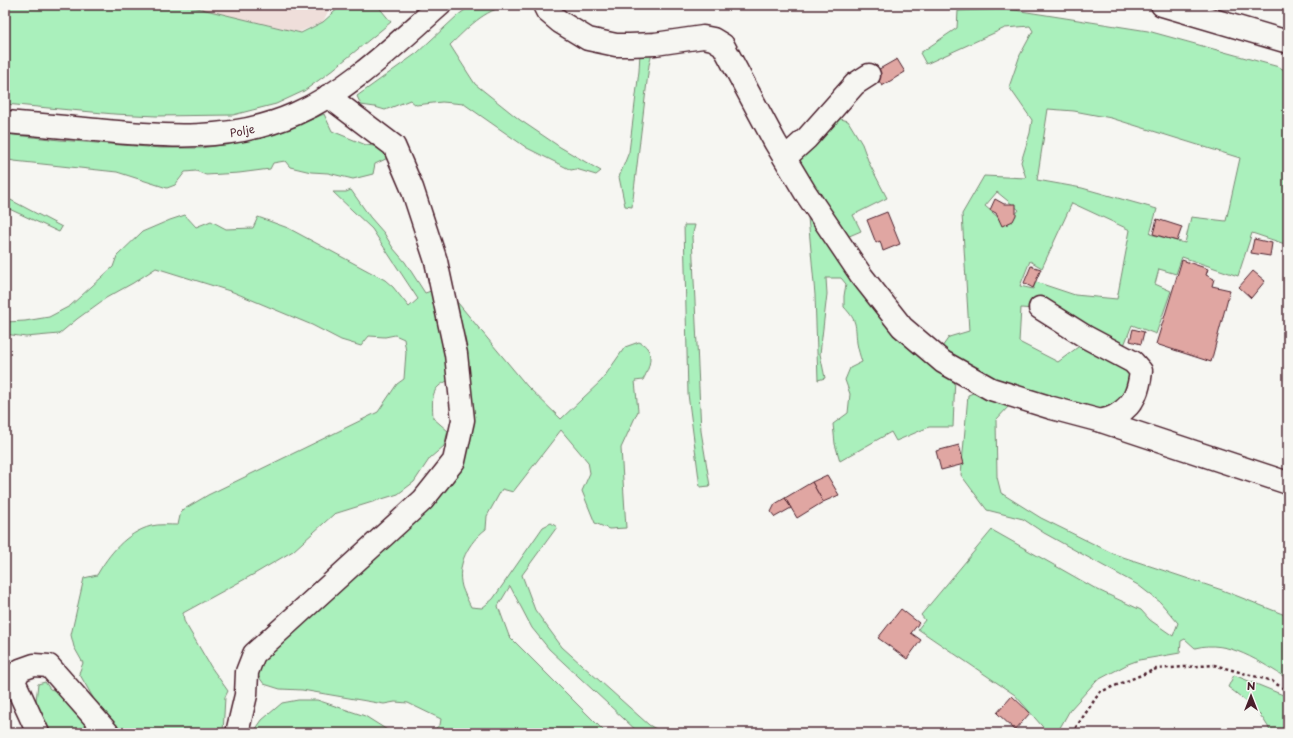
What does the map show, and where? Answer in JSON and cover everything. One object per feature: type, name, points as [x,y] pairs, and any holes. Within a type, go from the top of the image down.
[{"type":"street","name":"Polje","points":[[5,122],[136,134],[183,136],[224,134],[257,127],[295,114],[328,96],[373,64],[440,5]]},
{"type":"street","points":[[544,5],[547,11],[560,22],[588,39],[616,45],[630,45],[655,44],[703,37],[713,39],[723,45],[805,192],[861,275],[902,327],[943,362],[991,389],[1052,408],[1101,421],[1288,483]]},
{"type":"street","points":[[1162,5],[1288,42]]},
{"type":"street","points":[[786,158],[807,138],[854,84],[869,75]]},
{"type":"street","points":[[237,733],[246,695],[247,672],[254,654],[423,500],[454,461],[463,420],[456,354],[436,260],[412,188],[394,146],[328,96]]},
{"type":"street","points":[[1040,308],[1086,337],[1133,362],[1141,371],[1139,388],[1131,403],[1118,414],[1101,421]]},
{"type":"street","points":[[38,733],[14,681],[20,670],[34,665],[49,666],[108,733]]},
{"type":"path","points":[[1072,733],[1100,692],[1156,669],[1214,665],[1272,681],[1288,692]]},
{"type":"shaded area","points":[[185,5],[331,5],[323,22],[299,32]]},
{"type":"green space","points":[[5,5],[185,5],[301,33],[323,22],[342,5],[377,5],[391,22],[330,72],[304,91],[276,104],[233,115],[156,116],[114,114],[5,104]]},
{"type":"green space","points":[[472,5],[523,5],[525,7],[511,6],[500,8],[484,15],[450,45],[475,84],[520,120],[560,147],[601,171],[596,175],[576,169],[571,170],[527,148],[464,104],[442,102],[416,105],[410,100],[385,110],[361,105],[357,96],[417,53],[458,15]]},
{"type":"green space","points":[[1008,9],[1148,31],[1279,67],[1288,72],[1288,245],[1252,233],[1238,276],[1182,257],[1176,274],[1159,269],[1155,284],[1171,291],[1156,334],[1132,325],[1123,348],[1034,309],[1021,308],[1019,342],[1058,362],[1086,341],[1138,376],[1116,410],[1095,416],[1035,400],[940,350],[949,337],[969,331],[962,214],[984,176],[1026,178],[1021,162],[1030,133],[1032,120],[1009,87],[1020,55],[1033,31],[1030,26],[1005,28],[926,64],[920,53],[957,28],[958,11]],"holes":[[[1048,109],[1074,111],[1111,118],[1240,158],[1226,221],[1191,217],[1185,243],[1150,234],[1157,209],[1082,188],[1037,180]],[[997,192],[1019,210],[1007,225],[985,206]],[[1072,203],[1130,230],[1117,299],[1075,295],[1036,282],[1033,289],[1020,286],[1030,261],[1042,268]]]},
{"type":"green space","points":[[653,50],[649,65],[632,207],[625,206],[619,177],[629,152],[640,52]]},
{"type":"green space","points":[[324,114],[332,131],[366,145],[382,147],[390,157],[375,164],[373,174],[353,179],[328,173],[311,172],[290,167],[285,161],[273,163],[270,169],[239,173],[206,175],[196,171],[185,172],[175,185],[167,188],[117,172],[5,159],[5,134],[161,148],[201,148],[242,142],[284,131]]},
{"type":"green space","points":[[834,117],[848,121],[862,144],[869,163],[887,198],[853,215],[861,231],[847,237],[794,158]]},
{"type":"green space","points":[[351,190],[370,217],[384,233],[393,248],[405,262],[425,293],[434,290],[453,379],[445,382],[436,389],[432,404],[433,418],[448,431],[444,446],[430,458],[414,482],[398,494],[334,514],[293,551],[183,613],[184,621],[211,667],[228,691],[225,697],[223,733],[116,733],[100,710],[79,673],[83,663],[74,647],[71,635],[84,578],[97,575],[107,559],[119,545],[142,529],[154,525],[178,525],[181,511],[208,495],[378,412],[397,384],[404,379],[406,352],[404,339],[395,335],[385,337],[369,336],[361,346],[341,340],[312,325],[233,292],[156,268],[106,298],[59,334],[26,337],[5,334],[5,322],[25,321],[49,317],[70,306],[113,267],[117,256],[142,232],[185,215],[196,227],[211,221],[226,229],[253,228],[258,217],[288,228],[385,280],[393,287],[409,307],[418,299],[372,229],[333,192],[346,192]]},
{"type":"green space","points":[[5,197],[62,227],[59,232],[5,207]]},
{"type":"green space","points":[[807,206],[955,376],[953,427],[929,427],[896,441],[891,432],[840,461],[835,444],[833,424],[848,413],[850,394],[845,380],[850,368],[862,362],[857,345],[854,320],[844,307],[846,284],[841,278],[826,278],[827,294],[820,354],[825,378],[818,380],[815,295]]},
{"type":"green space","points":[[684,225],[695,225],[692,237],[701,431],[710,486],[700,487],[688,394]]},
{"type":"green space","points":[[453,297],[527,386],[561,419],[602,380],[625,347],[639,342],[648,349],[650,359],[648,370],[643,380],[635,381],[638,411],[621,448],[626,528],[609,529],[595,523],[582,491],[590,473],[588,462],[561,430],[513,492],[502,489],[487,516],[486,529],[474,540],[465,554],[462,562],[461,578],[462,587],[471,607],[482,608],[493,599],[543,527],[551,523],[557,527],[522,575],[535,610],[562,647],[649,725],[663,733],[639,733],[549,649],[532,628],[510,586],[498,606],[509,636],[606,733],[429,733],[440,725],[441,719],[408,703],[395,702],[384,704],[302,690],[280,689],[264,684],[251,666],[464,462]]},
{"type":"green space","points":[[981,390],[1009,406],[996,420],[997,477],[1001,493],[1041,518],[1114,554],[1222,590],[1285,615],[1286,627],[1288,629],[1288,679],[1255,659],[1232,649],[1208,646],[1195,648],[1185,639],[1181,641],[1180,653],[1139,660],[1128,664],[1096,681],[1070,710],[1057,733],[1048,733],[1015,695],[918,629],[925,620],[921,615],[992,530],[1098,590],[1141,610],[1150,620],[1173,636],[1178,623],[1160,602],[1138,585],[1044,533],[1023,519],[987,510],[961,475],[968,395]]},
{"type":"green space","points":[[1234,675],[1288,697],[1288,733],[1271,733],[1268,726],[1258,713],[1228,687]]},
{"type":"green space","points":[[45,682],[50,689],[68,694],[101,733],[32,733],[38,684]]},
{"type":"green space","points":[[298,700],[317,700],[365,716],[392,733],[253,733],[262,720],[282,703]]},
{"type":"building","points":[[897,59],[905,72],[882,86],[874,72]]},
{"type":"building","points":[[995,199],[1004,204],[1016,204],[1016,215],[1013,221],[1002,226],[996,213],[990,210]]},
{"type":"building","points":[[887,212],[900,244],[883,251],[880,241],[876,243],[867,220]]},
{"type":"building","points":[[1157,219],[1182,227],[1177,241],[1153,234]]},
{"type":"building","points":[[1254,239],[1272,243],[1270,256],[1251,253]]},
{"type":"building","points":[[1182,260],[1208,269],[1206,275],[1214,279],[1212,286],[1230,290],[1211,362],[1156,344]]},
{"type":"building","points":[[1031,266],[1041,269],[1033,288],[1024,283]]},
{"type":"building","points":[[1253,271],[1265,281],[1251,298],[1239,287]]},
{"type":"building","points":[[1133,329],[1144,332],[1141,344],[1130,341]]},
{"type":"building","points":[[959,445],[964,464],[941,470],[936,451]]},
{"type":"building","points":[[827,475],[839,495],[823,502],[812,482]]},
{"type":"building","points":[[812,482],[823,502],[797,518],[785,498]]},
{"type":"building","points":[[785,498],[791,508],[775,517],[771,512],[775,504]]},
{"type":"building","points":[[901,609],[919,623],[911,633],[921,640],[907,659],[878,638]]},
{"type":"building","points":[[1012,696],[1030,713],[1015,730],[997,713]]}]
